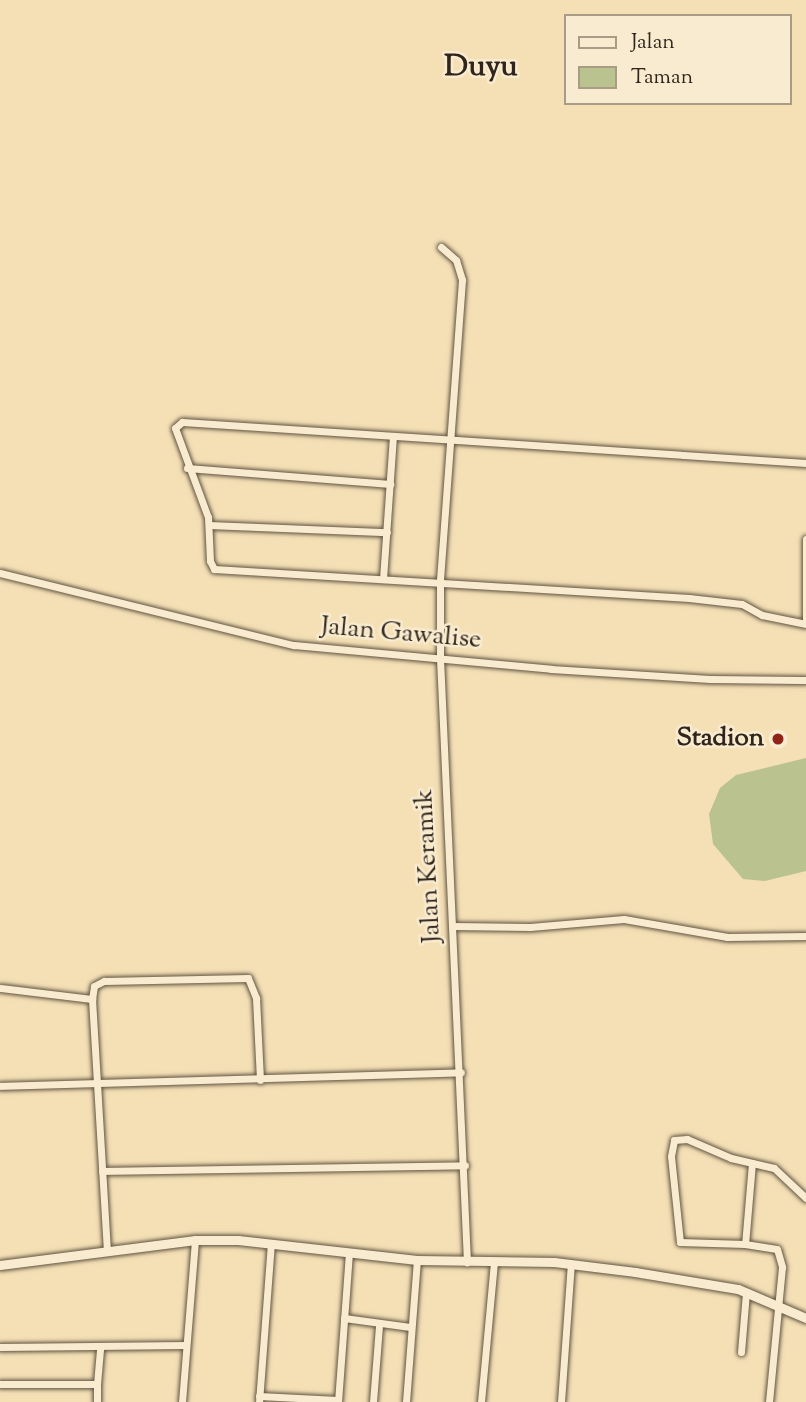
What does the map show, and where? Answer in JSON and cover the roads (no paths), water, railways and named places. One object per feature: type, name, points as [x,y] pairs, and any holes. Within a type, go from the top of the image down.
[{"type":"street","name":"Jalan Keramik","points":[[441,247],[456,260],[461,280],[453,441],[440,583],[440,658],[461,1072],[467,1262]]},
{"type":"street","points":[[806,463],[616,448],[453,441],[182,422],[175,428],[209,524],[210,561],[214,569],[734,602],[762,615],[806,622],[806,539]]},
{"type":"street","points":[[383,579],[393,437]]},
{"type":"street","points":[[187,468],[390,484]]},
{"type":"street","points":[[209,524],[387,532]]},
{"type":"street","name":"Jalan Gawalise","points":[[0,573],[260,640],[698,679],[806,680]]},
{"type":"street","points":[[453,926],[530,927],[624,919],[727,937],[806,936]]},
{"type":"street","points":[[107,1252],[96,1084],[92,999],[94,986],[104,981],[248,978],[256,998],[260,1080]]},
{"type":"street","points":[[0,988],[92,999]]},
{"type":"street","points":[[0,1086],[461,1072]]},
{"type":"street","points":[[769,1402],[782,1267],[777,1249],[745,1244],[680,1242],[671,1146],[678,1139],[687,1139],[752,1163],[774,1168],[806,1198]]},
{"type":"street","points":[[745,1244],[752,1163]]},
{"type":"street","points":[[102,1171],[465,1165]]},
{"type":"street","points":[[182,1402],[195,1240]]},
{"type":"street","points":[[0,1265],[195,1240],[271,1243],[417,1260],[571,1264],[712,1283],[746,1293],[806,1318]]},
{"type":"street","points":[[271,1243],[259,1399],[338,1401],[349,1253]]},
{"type":"street","points":[[406,1402],[417,1260]]},
{"type":"street","points":[[481,1402],[494,1263]]},
{"type":"street","points":[[561,1402],[571,1264]]},
{"type":"street","points":[[741,1352],[746,1293]]},
{"type":"street","points":[[344,1318],[379,1325],[411,1327]]},
{"type":"street","points":[[373,1402],[379,1325]]},
{"type":"street","points":[[0,1347],[186,1345]]},
{"type":"street","points":[[97,1402],[100,1348]]},
{"type":"street","points":[[0,1384],[97,1384]]},
{"type":"place","name":"Stadion","points":[[778,739]]},
{"type":"district","name":"Duyu","points":[[481,68]]}]
